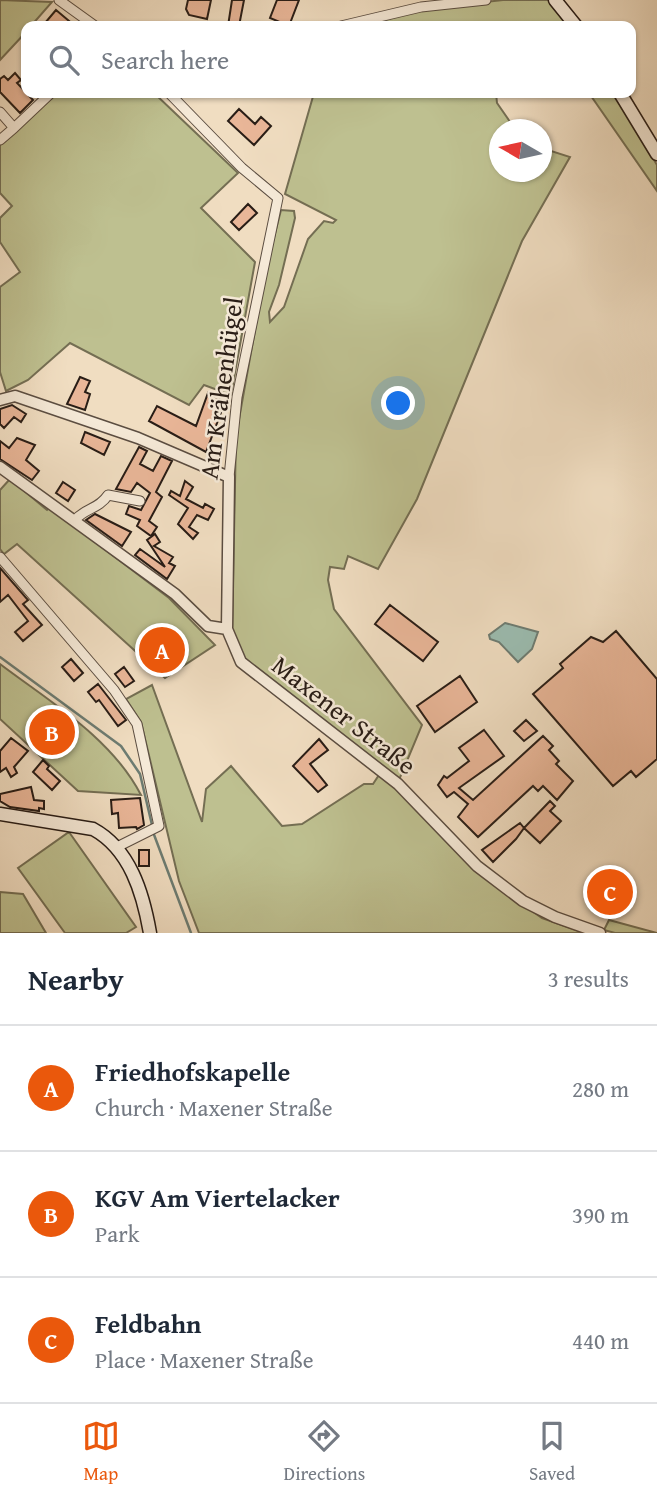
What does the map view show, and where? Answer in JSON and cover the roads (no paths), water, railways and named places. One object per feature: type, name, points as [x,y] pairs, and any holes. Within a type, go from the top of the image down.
[{"type":"main road","points":[[555,0],[572,21]]},
{"type":"main road","points":[[565,0],[581,21]]},
{"type":"main road","points":[[623,98],[657,154]]},
{"type":"main road","points":[[631,98],[657,141]]},
{"type":"main road","points":[[0,814],[93,829],[119,846],[141,899],[150,933]]},
{"type":"street","points":[[60,0],[88,21]]},
{"type":"street","points":[[362,21],[421,7],[486,0]]},
{"type":"street","points":[[0,140],[46,98]]},
{"type":"street","name":"Am Krähenhügel","points":[[174,98],[242,168],[278,198],[237,397],[229,477],[227,629]]},
{"type":"street","points":[[0,112],[14,128]]},
{"type":"street","points":[[0,400],[15,396],[138,438],[229,477]]},
{"type":"street","points":[[0,467],[175,594],[208,626],[227,629]]},
{"type":"street","points":[[75,520],[100,506],[108,495],[140,501]]},
{"type":"street","points":[[0,557],[114,690],[137,724],[159,826],[119,846]]},
{"type":"street","name":"Maxener Straße","points":[[227,629],[241,662],[398,784],[477,866],[523,901],[555,917],[600,933]]},
{"type":"water","points":[[505,623],[538,632],[532,649],[518,662],[499,642],[490,639],[489,635]]},
{"type":"waterway","points":[[0,657],[121,746],[140,774],[152,825]]},
{"type":"waterway","points":[[153,832],[191,933]]},
{"type":"place","name":"Friedhofskapelle","points":[[162,650]]},
{"type":"place","name":"KGV Am Viertelacker","points":[[52,732]]},
{"type":"place","name":"Feldbahn","points":[[610,892]]}]
